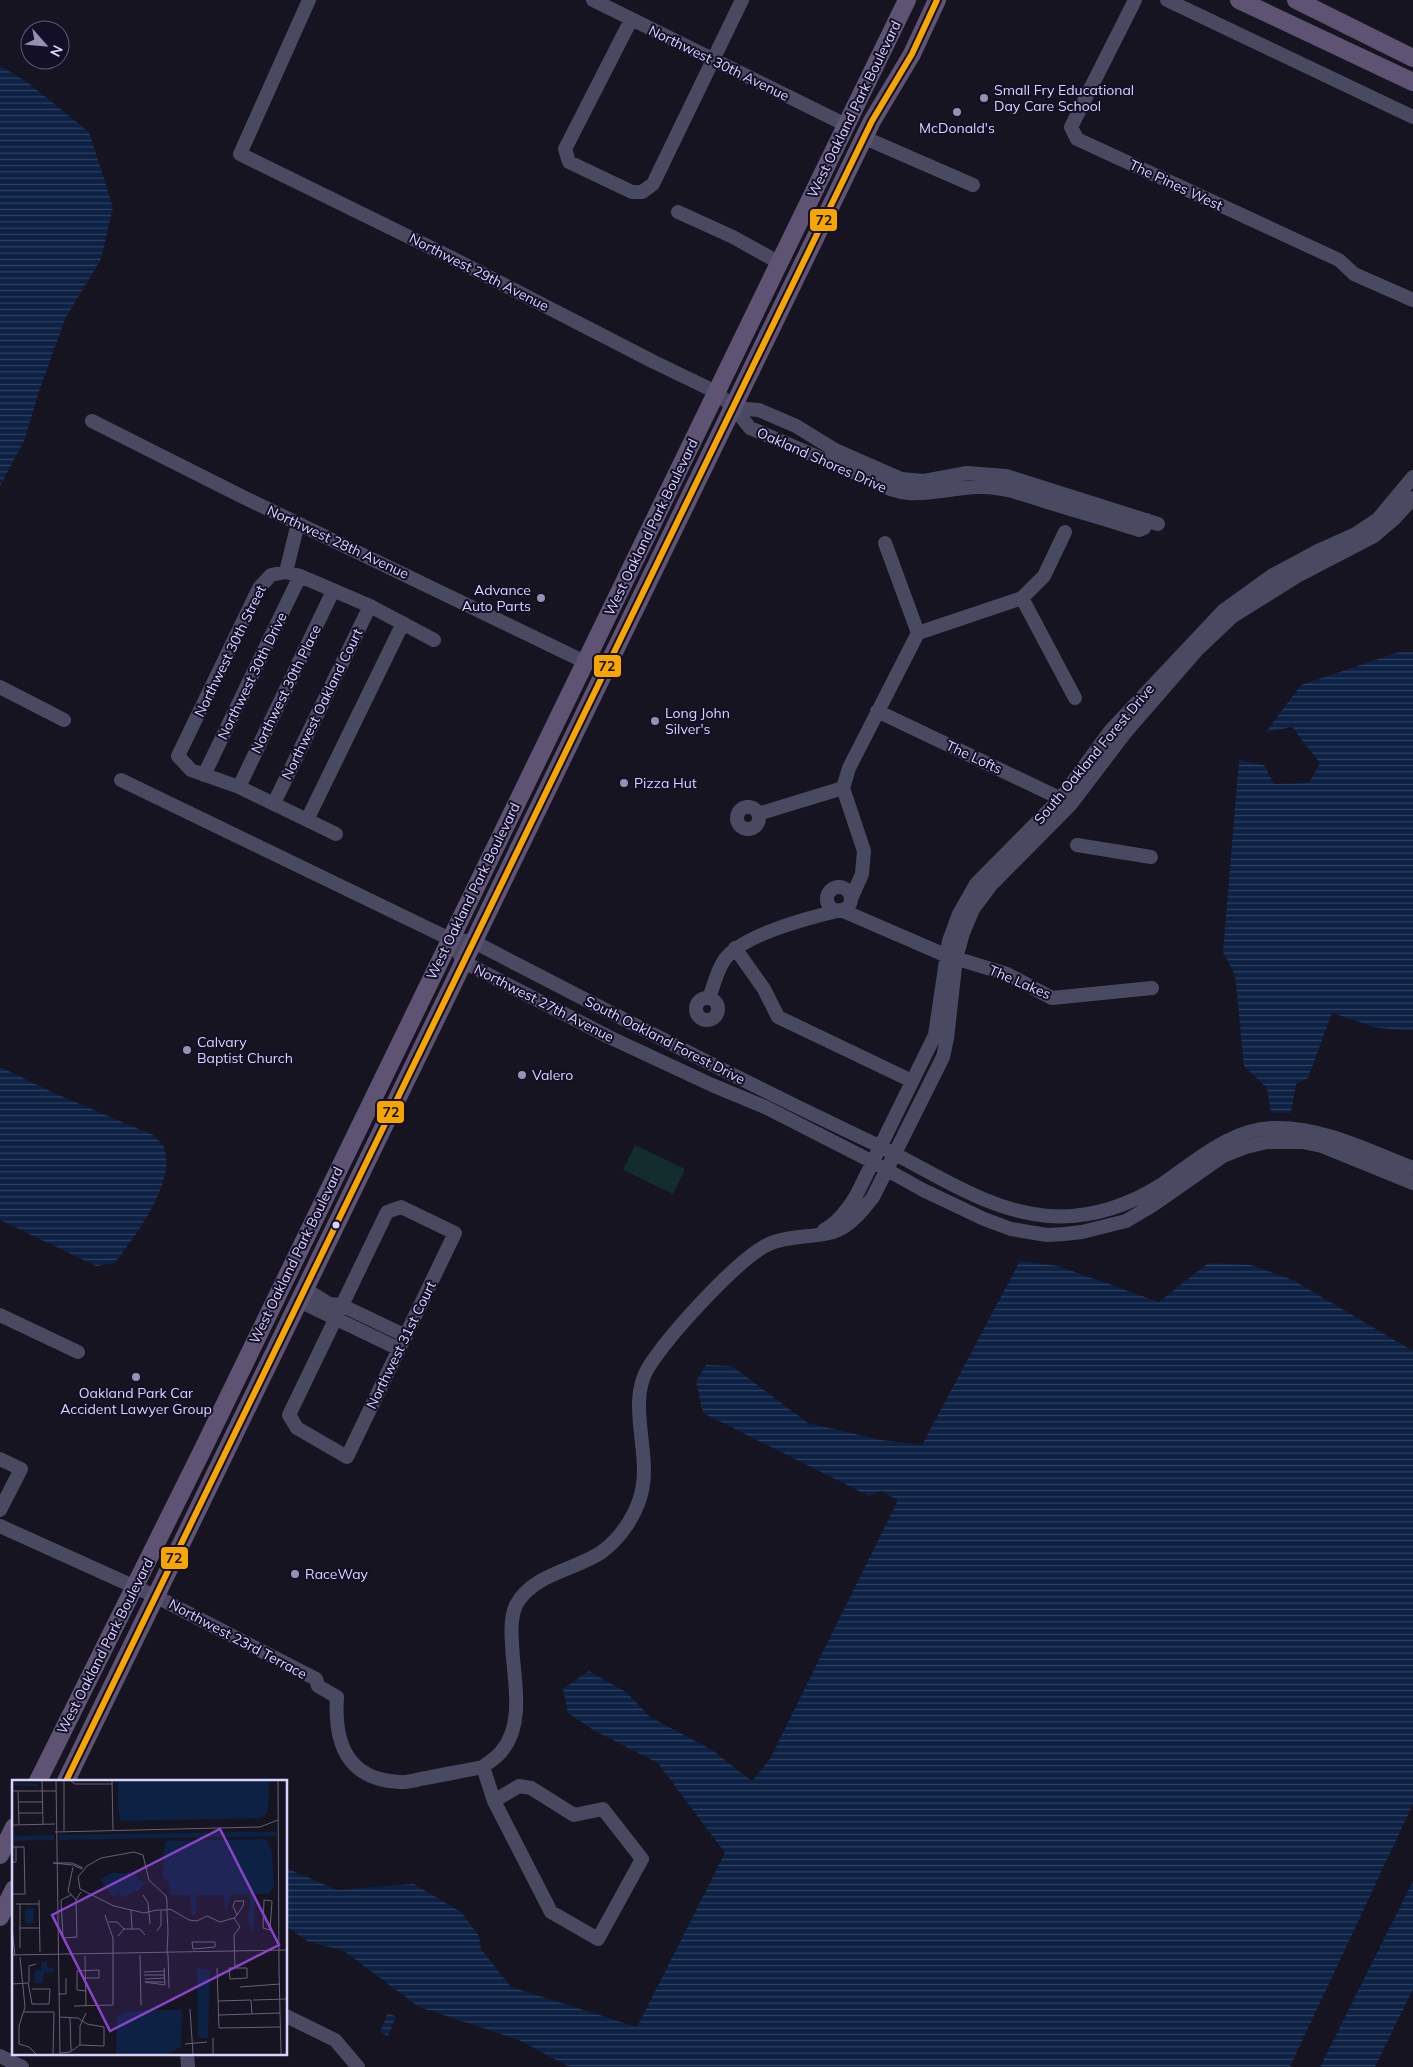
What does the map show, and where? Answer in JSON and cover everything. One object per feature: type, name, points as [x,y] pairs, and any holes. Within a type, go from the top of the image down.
[{"type":"main road","name":"West Oakland Park Boulevard","points":[[38,1780],[135,1587],[907,0]]},
{"type":"main road","name":"West Oakland Park Boulevard","points":[[66,1780],[864,138],[912,54],[937,0]]},
{"type":"main road","points":[[1239,0],[1413,82]]},
{"type":"main road","points":[[1296,0],[1413,58]]},
{"type":"main road","points":[[860,96],[862,106],[860,122],[864,138]]},
{"type":"main road","points":[[846,125],[850,135],[849,144],[855,158]]},
{"type":"main road","points":[[603,626],[607,667]]},
{"type":"main road","points":[[584,662],[592,670],[595,693]]},
{"type":"main road","points":[[292,1264],[289,1283],[302,1295]]},
{"type":"main road","points":[[280,1289],[287,1296],[290,1304],[289,1321]]},
{"type":"main road","points":[[46,1780],[49,1759]]},
{"type":"main road","points":[[0,1855],[12,1831]]},
{"type":"main road","points":[[0,1917],[12,1892]]},
{"type":"street","name":"Northwest 29th Avenue","points":[[309,0],[240,154],[454,259],[716,392]]},
{"type":"street","name":"Northwest 30th Avenue","points":[[593,0],[846,125]]},
{"type":"street","points":[[631,20],[565,149],[568,162],[632,192],[642,192],[653,184],[742,0]]},
{"type":"street","name":"The Pines West","points":[[1135,0],[1071,127],[1077,139],[1340,260],[1354,274],[1413,300]]},
{"type":"street","points":[[1167,0],[1413,117]]},
{"type":"street","points":[[864,138],[973,184]]},
{"type":"street","points":[[678,212],[732,237],[778,262]]},
{"type":"street","name":"Oakland Shores Drive","points":[[716,392],[734,408],[750,428],[884,487],[904,486],[924,481],[936,485],[967,473],[987,473],[1006,476],[1152,522]]},
{"type":"street","name":"Oakland Shores Drive","points":[[734,408],[759,410],[796,426],[835,450],[887,474],[904,486]]},
{"type":"street","name":"Northwest 28th Avenue","points":[[92,421],[584,662]]},
{"type":"street","name":"South Oakland Forest Drive","points":[[1238,607],[1273,575],[1318,551],[1354,535],[1378,519],[1413,477]]},
{"type":"street","name":"South Oakland Forest Drive","points":[[483,1768],[501,1751],[508,1740],[515,1717],[516,1695],[511,1629],[516,1606],[524,1594],[536,1584],[603,1551],[622,1532],[640,1501],[644,1482],[644,1467],[640,1388],[648,1369],[690,1317],[749,1256],[766,1245],[779,1241],[834,1232],[862,1211],[873,1197],[943,1057],[947,1038],[954,924],[976,884],[1066,801],[1111,730],[1147,700],[1223,610],[1238,607],[1374,536],[1394,519],[1413,498]]},
{"type":"street","points":[[298,523],[286,572],[300,576],[370,606],[434,640]]},
{"type":"street","points":[[709,998],[721,966],[735,948],[758,936],[817,916],[842,905],[862,874],[862,842],[843,788],[848,768],[918,633],[1022,598],[1044,576],[1065,532]]},
{"type":"street","points":[[885,543],[918,633]]},
{"type":"street","name":"Northwest 30th Street","points":[[204,775],[191,770],[178,756],[259,588],[272,575],[286,572]]},
{"type":"street","name":"Northwest 30th Drive","points":[[204,775],[300,576]]},
{"type":"street","name":"Northwest 30th Place","points":[[239,787],[333,591]]},
{"type":"street","points":[[1022,598],[1075,698]]},
{"type":"street","name":"Northwest Oakland Court","points":[[274,803],[370,606]]},
{"type":"street","points":[[307,820],[403,623]]},
{"type":"street","points":[[0,687],[64,720]]},
{"type":"street","name":"The Lofts","points":[[877,711],[1066,801]]},
{"type":"street","points":[[204,775],[239,787],[336,834]]},
{"type":"street","points":[[121,780],[450,939]]},
{"type":"street","points":[[758,814],[843,788]]},
{"type":"street","points":[[1077,845],[1151,857]]},
{"type":"street","points":[[842,905],[827,897],[830,891],[836,887],[842,887],[856,877],[863,865]]},
{"type":"street","name":"The Lakes","points":[[842,887],[848,891],[842,905],[866,921],[951,957],[1008,974],[1052,998],[1152,988]]},
{"type":"street","name":"South Oakland Forest Drive","points":[[450,939],[474,942],[680,1049],[988,1201],[1034,1215],[1088,1215],[1126,1204],[1161,1185],[1218,1146],[1258,1129],[1286,1128],[1320,1133],[1413,1168]]},
{"type":"street","name":"Northwest 27th Avenue","points":[[450,939],[464,962],[598,1031],[712,1085],[765,1107],[923,1190],[998,1225],[1047,1235],[1082,1232],[1126,1220],[1153,1206],[1223,1156],[1246,1147],[1268,1142],[1302,1142],[1322,1146],[1413,1183]]},
{"type":"street","points":[[735,948],[764,989],[778,1017],[912,1081]]},
{"type":"street","name":"South Oakland Forest Drive","points":[[816,1234],[830,1227],[848,1208],[912,1081],[937,1027],[951,957]]},
{"type":"street","name":"Northwest 31st Court","points":[[336,1318],[289,1415],[297,1428],[347,1457],[455,1233],[401,1207],[387,1212],[341,1305]]},
{"type":"street","points":[[302,1295],[315,1296],[329,1304],[341,1305],[406,1336]]},
{"type":"street","points":[[302,1295],[336,1318],[399,1349]]},
{"type":"street","points":[[336,1318],[341,1305]]},
{"type":"street","points":[[0,1315],[78,1352]]},
{"type":"street","points":[[0,1459],[21,1469],[0,1510]]},
{"type":"street","name":"Northwest 23rd Terrace","points":[[0,1526],[155,1596],[316,1679],[318,1686],[336,1697],[340,1743],[348,1759],[362,1773],[381,1780],[401,1782],[483,1768]]},
{"type":"street","points":[[483,1768],[494,1801],[551,1912],[598,1940],[642,1859],[603,1809],[574,1815],[531,1788],[519,1786],[494,1801]]},
{"type":"street","points":[[288,2017],[334,2040],[358,2067]]},
{"type":"street","points":[[187,2054],[188,2067]]},
{"type":"street","points":[[0,2056],[22,2067]]},
{"type":"green space","points":[[635,1145],[685,1169],[673,1194],[623,1170]]},
{"type":"water","points":[[0,66],[27,82],[89,132],[113,207],[101,259],[66,317],[39,391],[25,439],[0,486]]},
{"type":"water","points":[[1399,652],[1413,652],[1413,1029],[1412,1031],[1378,1028],[1332,1013],[1308,1078],[1296,1084],[1291,1113],[1271,1113],[1267,1088],[1244,1066],[1235,975],[1223,952],[1239,760],[1264,765],[1274,784],[1309,783],[1320,763],[1292,727],[1266,732],[1301,685]]},
{"type":"water","points":[[0,1067],[54,1093],[153,1135],[164,1147],[166,1161],[165,1176],[159,1192],[143,1224],[115,1263],[96,1266],[0,1220]]},
{"type":"water","points":[[1020,1261],[1058,1266],[1159,1302],[1208,1263],[1251,1265],[1293,1280],[1413,1351],[1413,1804],[1290,2067],[569,2067],[519,2040],[419,2007],[344,1951],[307,1941],[288,1927],[288,1869],[337,1890],[414,1884],[461,1912],[479,1936],[481,1949],[511,1987],[637,2027],[725,1853],[658,1763],[595,1731],[568,1713],[563,1689],[589,1671],[626,1692],[650,1717],[712,1750],[752,1781],[770,1759],[898,1500],[881,1491],[869,1496],[703,1413],[696,1381],[706,1365],[732,1366],[808,1423],[881,1440],[922,1445]]},
{"type":"water","points":[[1413,1881],[1413,1989],[1375,2067],[1320,2067]]},
{"type":"water","points":[[388,2013],[396,2017],[388,2036],[380,2032]]},
{"type":"transit line","name":"72","points":[[66,1780],[872,121],[912,54],[937,0]]},
{"type":"place","name":"Small Fry Educational Day Care School","points":[[984,98]]},
{"type":"place","name":"McDonald's","points":[[957,112]]},
{"type":"place","name":"Advance Auto Parts","points":[[541,598]]},
{"type":"place","name":"Long John Silver's","points":[[655,721]]},
{"type":"place","name":"Pizza Hut","points":[[624,783]]},
{"type":"place","name":"Calvary Baptist Church","points":[[187,1050]]},
{"type":"place","name":"Valero","points":[[522,1075]]},
{"type":"place","name":"Oakland Park Car Accident Lawyer Group","points":[[136,1377]]},
{"type":"place","name":"RaceWay","points":[[295,1574]]}]
